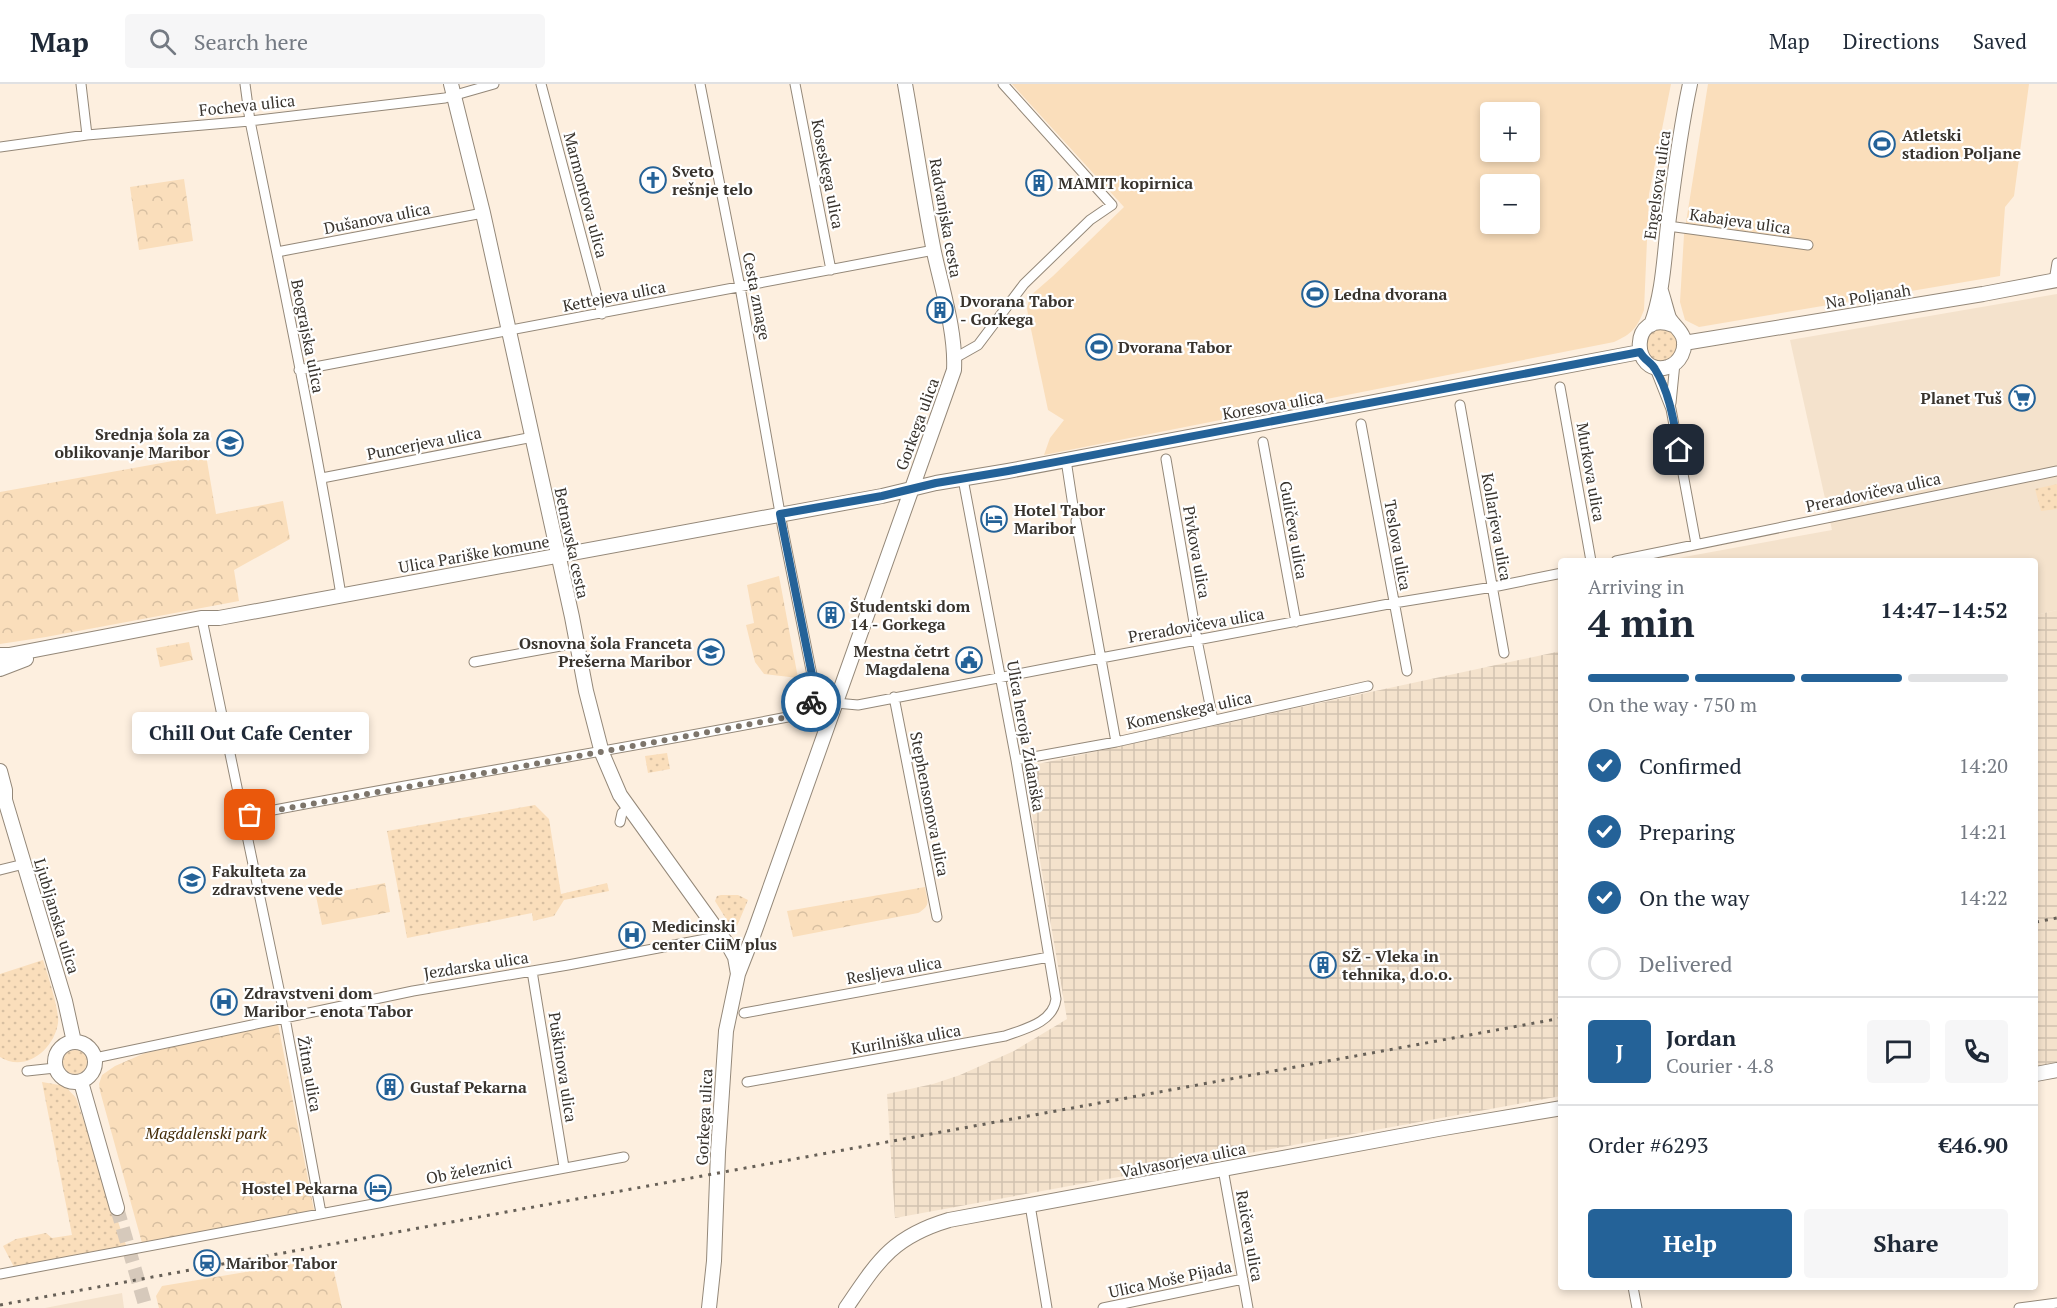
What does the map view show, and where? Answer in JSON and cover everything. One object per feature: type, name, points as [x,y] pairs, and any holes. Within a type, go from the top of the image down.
[{"type":"street","points":[[81,84],[87,135]]},
{"type":"street","name":"Beograjska ulica","points":[[245,84],[250,121],[322,478],[341,595]]},
{"type":"street","name":"Focheva ulica","points":[[0,147],[87,135],[250,121],[495,84]]},
{"type":"street","name":"Marmontova ulica","points":[[541,84],[602,314]]},
{"type":"street","name":"Cesta zmage","points":[[243,816],[471,774],[602,753],[684,735],[798,715],[808,708],[812,701],[812,675],[700,84]]},
{"type":"street","name":"Koseskega ulica","points":[[795,84],[831,270]]},
{"type":"street","name":"Radvanjska cesta","points":[[905,84],[955,358]]},
{"type":"street","points":[[955,358],[978,345],[1024,284],[1090,220],[1112,205],[1003,84]]},
{"type":"street","name":"Engelsova ulica","points":[[1651,325],[1661,291],[1668,226],[1690,84]]},
{"type":"street","name":"Betnavska cesta","points":[[453,90],[483,213],[602,753],[615,787],[722,936],[735,957],[738,974]]},
{"type":"street","name":"Dušanova ulica","points":[[277,252],[483,213]]},
{"type":"street","name":"Kabajeva ulica","points":[[1668,226],[1808,245]]},
{"type":"street","name":"Kettejeva ulica","points":[[299,370],[934,250]]},
{"type":"street","points":[[2056,280],[2057,263]]},
{"type":"street","name":"Na Poljanah","points":[[1684,343],[2056,280]]},
{"type":"street","points":[[1661,291],[1673,325]]},
{"type":"street","points":[[1666,323],[1673,325],[1679,330],[1684,343],[1680,357],[1675,363],[1661,368],[1643,358],[1640,352],[1641,336],[1651,325],[1666,323]]},
{"type":"street","name":"Koresova ulica","points":[[911,487],[1640,352]]},
{"type":"street","name":"Gorkega ulica","points":[[710,1308],[723,1066],[728,1021],[738,974],[954,370],[955,358]]},
{"type":"street","points":[[1671,409],[1675,363]]},
{"type":"street","points":[[1654,366],[1671,409],[1696,544]]},
{"type":"street","name":"Murkova ulica","points":[[1560,387],[1590,558]]},
{"type":"street","name":"Kollarjeva ulica","points":[[1460,405],[1504,653]]},
{"type":"street","name":"Teslova ulica","points":[[1361,424],[1407,671]]},
{"type":"street","name":"Puncerjeva ulica","points":[[322,478],[532,437]]},
{"type":"street","name":"Guličeva ulica","points":[[1263,442],[1296,622]]},
{"type":"street","name":"Pivkova ulica","points":[[1166,459],[1213,720]]},
{"type":"street","points":[[1066,460],[1074,506]]},
{"type":"street","name":"Preradovičeva ulica","points":[[1630,558],[2057,471]]},
{"type":"street","name":"Ulica heroja Zidanška","points":[[963,478],[1016,760],[1056,999]]},
{"type":"street","name":"Ulica Pariške komune","points":[[0,669],[34,657],[203,624],[219,618],[882,496],[911,487]]},
{"type":"street","points":[[1076,521],[1116,742]]},
{"type":"street","name":"Preradovičeva ulica","points":[[836,703],[858,705],[1558,574]]},
{"type":"street","name":"Ulica Pariške komune","points":[[0,655],[16,654],[201,618],[219,618]]},
{"type":"street","name":"Žitna ulica","points":[[203,624],[285,1018],[321,1213]]},
{"type":"street","points":[[474,662],[577,643]]},
{"type":"street","name":"Komenskega ulica","points":[[1016,760],[1116,742],[1368,686]]},
{"type":"street","name":"Stephensonova ulica","points":[[894,697],[937,917]]},
{"type":"street","name":"Ljubljanska ulica","points":[[0,771],[5,790],[2,796],[65,1000],[74,1042]]},
{"type":"street","points":[[620,822],[622,813],[629,808]]},
{"type":"street","points":[[0,870],[24,864]]},
{"type":"street","name":"Jezdarska ulica","points":[[95,1058],[413,991],[722,936]]},
{"type":"street","name":"Resljeva ulica","points":[[744,1013],[1049,957]]},
{"type":"street","name":"Puškinova ulica","points":[[532,971],[564,1167]]},
{"type":"street","name":"Kurilniška ulica","points":[[747,1082],[1005,1036],[1037,1024],[1055,1007],[1056,999]]},
{"type":"street","points":[[74,1042],[84,1044],[95,1058],[92,1074],[81,1082],[74,1083],[65,1080],[55,1068],[54,1061],[57,1053],[63,1046],[74,1042]]},
{"type":"street","points":[[27,1071],[55,1068]]},
{"type":"street","points":[[2038,1074],[2057,1070]]},
{"type":"street","points":[[81,1082],[117,1208]]},
{"type":"street","name":"Valvasorjeva ulica","points":[[846,1308],[873,1268],[890,1250],[911,1234],[949,1220],[1558,1109]]},
{"type":"street","name":"Ob železnici","points":[[0,1274],[624,1157]]},
{"type":"street","name":"Raičeva ulica","points":[[1223,1169],[1248,1308]]},
{"type":"street","points":[[1030,1205],[1047,1308]]},
{"type":"street","name":"Ulica Moše Pijada","points":[[1103,1308],[1243,1279]]},
{"type":"street","points":[[1634,1290],[1637,1308]]},
{"type":"street","points":[[2019,1308],[2057,1303]]},
{"type":"shaded area","points":[[2057,294],[2057,610],[2038,615],[2038,558],[1678,558],[1832,530],[1790,340]]},
{"type":"shaded area","points":[[2057,610],[2057,1064],[2038,1068],[2038,615]]},
{"type":"shaded area","points":[[1558,652],[1558,1097],[895,1218],[887,1094],[933,1084],[960,1075],[1014,1051],[1067,1019],[1024,767]]},
{"type":"shaded area","points":[[122,1293],[124,1308],[45,1308]]},
{"type":"green space","points":[[1012,84],[1671,84],[1649,194],[1644,310],[1630,333],[1614,342],[1044,455],[1050,438],[1064,420],[1048,410],[1027,308],[1030,296],[1124,207]]},
{"type":"green space","points":[[1708,84],[2029,84],[2014,196],[2005,207],[2000,276],[1699,327],[1685,320],[1680,302],[1684,235]]},
{"type":"green space","points":[[184,179],[193,241],[139,250],[130,187]]},
{"type":"green space","points":[[1662,329],[1673,334],[1678,345],[1673,356],[1662,361],[1651,356],[1646,345],[1651,334]]},
{"type":"green space","points":[[206,455],[216,514],[283,501],[290,539],[234,570],[239,601],[0,644],[0,492]]},
{"type":"green space","points":[[2057,484],[2057,509],[2041,511],[2035,489]]},
{"type":"green space","points":[[779,576],[798,678],[764,674],[755,662],[746,625],[754,623],[747,585]]},
{"type":"green space","points":[[189,642],[193,660],[160,667],[156,648]]},
{"type":"green space","points":[[667,753],[670,769],[648,773],[645,756]]},
{"type":"green space","points":[[535,805],[549,819],[561,894],[607,883],[609,891],[564,900],[554,916],[533,921],[532,913],[407,938],[387,831]]},
{"type":"green space","points":[[385,883],[390,912],[322,925],[316,896]]},
{"type":"green space","points":[[925,887],[927,905],[918,913],[793,937],[787,911]]},
{"type":"green space","points":[[738,895],[748,900],[737,926],[731,927],[715,901],[717,896]]},
{"type":"green space","points":[[43,960],[57,1010],[58,1023],[55,1033],[51,1042],[37,1056],[19,1062],[10,1061],[0,1057],[0,974]]},
{"type":"green space","name":"Magdalenski park","points":[[278,1024],[314,1210],[142,1243],[100,1091],[99,1084],[102,1075],[115,1066],[145,1053]]},
{"type":"green space","points":[[75,1050],[84,1053],[87,1062],[84,1071],[75,1074],[66,1071],[63,1062],[66,1053]]},
{"type":"green space","points":[[42,1082],[65,1086],[76,1098],[127,1248],[14,1267],[3,1246],[16,1239],[46,1233],[52,1238],[72,1235]]},
{"type":"green space","points":[[322,1259],[333,1267],[342,1308],[159,1308],[156,1296],[162,1286]]},
{"type":"tunnel","points":[[117,1208],[146,1308]]},
{"type":"railway","points":[[2038,922],[2057,918]]},
{"type":"railway","points":[[0,1305],[1558,1019]]},
{"type":"way so far","points":[[250,815],[471,774],[602,753],[668,738],[798,715],[808,708],[811,702]]},
{"type":"place","name":"Atletski stadion Poljane","points":[[1882,144]]},
{"type":"place","name":"Sveto rešnje telo","points":[[653,180]]},
{"type":"place","name":"MAMIT kopirnica","points":[[1039,183]]},
{"type":"place","name":"Ledna dvorana","points":[[1315,294]]},
{"type":"place","name":"Dvorana Tabor - Gorkega","points":[[940,310]]},
{"type":"place","name":"Dvorana Tabor","points":[[1099,347]]},
{"type":"place","name":"Planet Tuš","points":[[2022,398]]},
{"type":"place","name":"Srednja šola za oblikovanje Maribor","points":[[230,443]]},
{"type":"place","name":"Hotel Tabor Maribor","points":[[994,519]]},
{"type":"place","name":"Študentski dom 14 - Gorkega","points":[[831,615]]},
{"type":"place","name":"Osnovna šola Franceta Prešerna Maribor","points":[[711,652]]},
{"type":"place","name":"Mestna četrt Magdalena","points":[[969,660]]},
{"type":"place","name":"Chill Out Cafe Center","points":[[250,815]]},
{"type":"place","name":"Fakulteta za zdravstvene vede","points":[[192,880]]},
{"type":"place","name":"Medicinski center CiiM plus","points":[[632,935]]},
{"type":"place","name":"SŽ - Vleka in tehnika, d.o.o.","points":[[1323,965]]},
{"type":"place","name":"Zdravstveni dom Maribor - enota Tabor","points":[[224,1002]]},
{"type":"place","name":"Gustaf Pekarna","points":[[390,1087]]},
{"type":"place","name":"Hostel Pekarna","points":[[378,1188]]},
{"type":"place","name":"Maribor Tabor","points":[[207,1263]]},
{"type":"route","points":[[811,702],[812,675],[780,514],[882,496],[911,487],[1516,377],[1640,352],[1643,358],[1654,366],[1663,387],[1671,409],[1679,450]]}]
